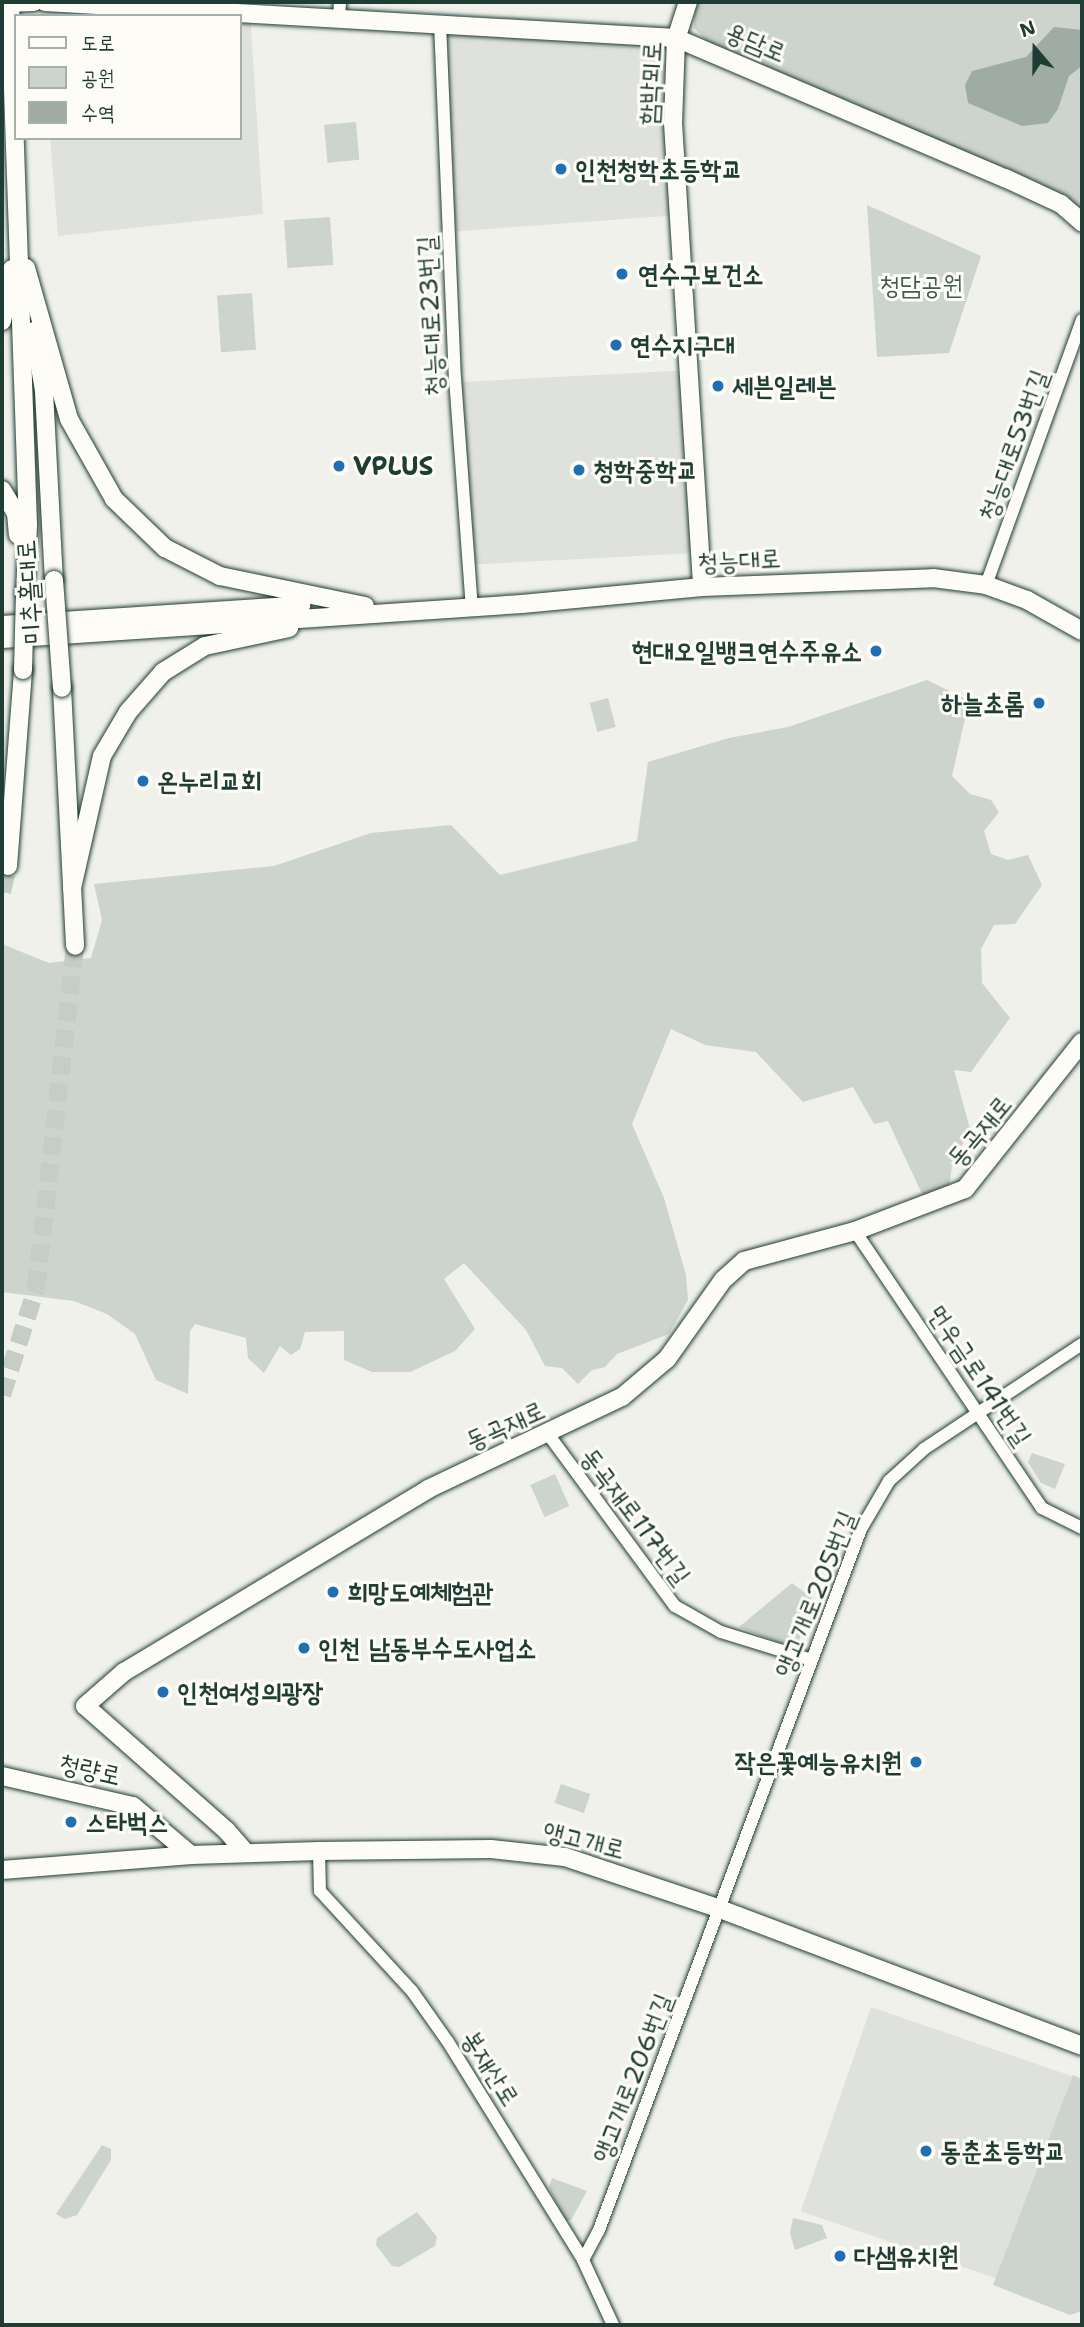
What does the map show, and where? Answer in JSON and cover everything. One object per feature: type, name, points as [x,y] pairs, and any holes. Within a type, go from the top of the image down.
[{"type":"main road","points":[[7,3],[34,2]]},
{"type":"main road","name":"용담로","points":[[45,2],[339,9],[440,23],[676,38],[1004,178],[1061,204],[1082,222]]},
{"type":"main road","name":"함박뫼로","points":[[688,2],[676,38],[673,123],[702,587]]},
{"type":"main road","name":"미추홀대로","points":[[7,3],[28,525],[23,670],[8,866]]},
{"type":"main road","points":[[2,321],[18,238]]},
{"type":"main road","points":[[18,238],[69,419],[114,499],[165,548],[220,576],[285,593],[389,610]]},
{"type":"main road","name":"미추홀대로","points":[[18,238],[44,391],[75,946]]},
{"type":"main road","points":[[2,490],[16,513],[25,593]]},
{"type":"main road","name":"청능대로","points":[[389,610],[472,607],[702,587],[933,578],[986,585],[1027,600],[1082,631]]},
{"type":"main road","points":[[2,625],[275,604],[389,610]]},
{"type":"main road","points":[[2,639],[389,610]]},
{"type":"main road","points":[[72,888],[102,756],[128,712],[163,672],[205,646],[326,618],[389,610]]},
{"type":"main road","name":"동곡재로","points":[[246,1853],[227,1831],[85,1706],[124,1672],[428,1489],[622,1397],[667,1359],[723,1280],[744,1261],[855,1231],[965,1189],[1082,1042]]},
{"type":"main road","name":"청량로","points":[[2,1776],[133,1806],[191,1855]]},
{"type":"main road","name":"앵고개로","points":[[2,1870],[191,1855],[319,1851],[491,1849],[565,1857],[720,1909],[1082,2046]]},
{"type":"street","name":"청능대로23번길","points":[[440,23],[456,388],[472,607]]},
{"type":"street","name":"청능대로53번길","points":[[986,585],[1082,320]]},
{"type":"street","name":"먼우금로141번길","points":[[855,1231],[1042,1508],[1082,1528]]},
{"type":"street","name":"앵고개로205번길","points":[[720,1909],[861,1529],[889,1481],[924,1449],[1082,1344]]},
{"type":"street","name":"동곡재로117번길","points":[[548,1434],[675,1606],[721,1632],[812,1660]]},
{"type":"street","name":"봉재산로","points":[[319,1851],[320,1891],[412,1991],[441,2031],[583,2260],[612,2325]]},
{"type":"street","name":"앵고개로206번길","points":[[583,2260],[599,2230],[720,1909]]},
{"type":"shaded area","points":[[39,2],[250,13],[263,214],[58,236],[50,140],[242,140],[242,14],[40,14]]},
{"type":"shaded area","name":"인천청학초등학교","points":[[440,23],[676,38],[680,215],[448,232]]},
{"type":"shaded area","name":"청학중학교","points":[[691,370],[701,553],[465,565],[455,382]]},
{"type":"shaded area","points":[[871,2007],[1072,2076],[1002,2281],[801,2211]]},
{"type":"green space","points":[[695,2],[1082,2],[1082,222],[720,54],[694,28]]},
{"type":"green space","points":[[356,122],[359,160],[327,163],[324,125]]},
{"type":"green space","name":"청담공원","points":[[867,205],[981,256],[949,353],[877,357]]},
{"type":"green space","points":[[330,217],[333,265],[287,268],[284,220]]},
{"type":"green space","points":[[252,293],[256,350],[221,352],[217,295]]},
{"type":"green space","points":[[927,680],[969,701],[952,776],[970,794],[991,800],[999,812],[984,831],[991,854],[1008,860],[1028,855],[1042,885],[1015,924],[994,925],[981,949],[982,983],[1010,1018],[971,1072],[954,1070],[970,1129],[952,1166],[949,1189],[923,1196],[888,1121],[874,1124],[853,1087],[803,1102],[756,1052],[705,1045],[671,1029],[632,1124],[664,1198],[686,1275],[688,1300],[669,1334],[617,1354],[605,1367],[592,1370],[578,1384],[562,1368],[545,1366],[526,1330],[464,1263],[444,1279],[475,1329],[455,1351],[410,1372],[372,1372],[344,1360],[344,1331],[305,1332],[300,1349],[291,1355],[280,1346],[264,1373],[248,1358],[246,1338],[195,1324],[190,1331],[188,1394],[156,1380],[135,1334],[107,1314],[74,1301],[2,1292],[2,944],[49,963],[91,958],[102,920],[94,884],[274,866],[371,833],[451,825],[500,875],[637,841],[648,762],[729,738],[788,727]]},
{"type":"green space","points":[[608,698],[616,727],[597,732],[590,703]]},
{"type":"green space","points":[[1032,1453],[1065,1464],[1055,1489],[1041,1483],[1028,1462]]},
{"type":"green space","points":[[555,1474],[569,1506],[545,1517],[530,1485]]},
{"type":"green space","points":[[792,1583],[813,1599],[796,1649],[739,1627]]},
{"type":"green space","points":[[561,1784],[590,1794],[584,1813],[554,1803]]},
{"type":"green space","points":[[1073,2075],[1082,2079],[1082,2311],[1070,2315],[993,2285]]},
{"type":"green space","points":[[102,2145],[111,2149],[111,2160],[77,2215],[65,2219],[56,2214]]},
{"type":"green space","points":[[552,2178],[587,2191],[571,2220],[565,2221],[549,2187]]},
{"type":"green space","points":[[417,2212],[437,2237],[435,2246],[399,2267],[392,2266],[376,2245],[377,2238]]},
{"type":"green space","points":[[793,2218],[822,2225],[827,2238],[795,2250],[790,2233]]},
{"type":"water","points":[[1054,27],[1082,30],[1082,66],[1069,76],[1058,109],[1048,123],[1022,126],[968,103],[965,85],[972,71],[1026,57]]},
{"type":"tunnel","points":[[2,892],[8,866]]},
{"type":"tunnel","points":[[2,1395],[36,1289],[75,946]]},
{"type":"place","name":"인천청학초등학교","points":[[561,169]]},
{"type":"place","name":"연수구보건소","points":[[622,274]]},
{"type":"place","name":"연수지구대","points":[[616,345]]},
{"type":"place","name":"세븐일레븐","points":[[718,386]]},
{"type":"place","name":"VPLUS","points":[[339,466]]},
{"type":"place","name":"청학중학교","points":[[579,470]]},
{"type":"place","name":"현대오일뱅크연수주유소","points":[[876,651]]},
{"type":"place","name":"하늘초롬","points":[[1039,703]]},
{"type":"place","name":"온누리교회","points":[[143,781]]},
{"type":"place","name":"희망도예체험관","points":[[333,1592]]},
{"type":"place","name":"인천 남동부수도사업소","points":[[304,1648]]},
{"type":"place","name":"인천여성의광장","points":[[163,1692]]},
{"type":"place","name":"작은꽃예능유치원","points":[[916,1762]]},
{"type":"place","name":"스타벅스","points":[[71,1822]]},
{"type":"place","name":"동춘초등학교","points":[[926,2151]]},
{"type":"place","name":"다샘유치원","points":[[840,2256]]}]
